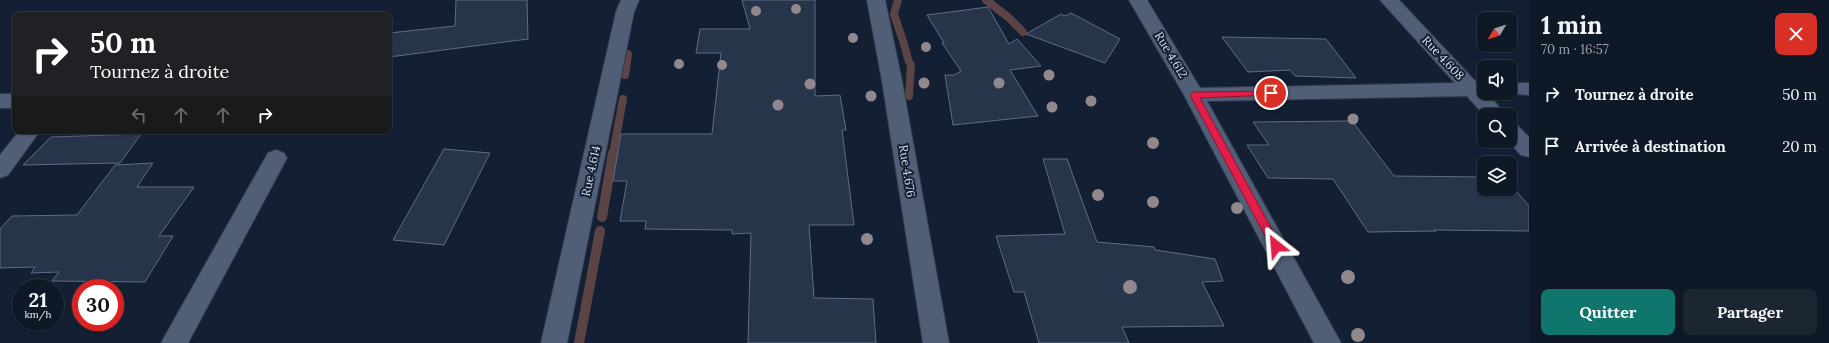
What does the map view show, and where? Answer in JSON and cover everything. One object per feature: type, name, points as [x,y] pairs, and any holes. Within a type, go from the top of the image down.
[{"type":"street","name":"Rue 4.614","points":[[554,343],[625,12],[630,0]]},
{"type":"street","name":"Rue 4.676","points":[[876,0],[892,81],[936,343]]},
{"type":"street","name":"Rue 4.612","points":[[1138,0],[1194,95],[1328,343]]},
{"type":"street","name":"Rue 4.608","points":[[1389,0],[1477,88]]},
{"type":"street","points":[[1194,95],[1477,89]]},
{"type":"street","points":[[1517,89],[1529,89]]},
{"type":"street","points":[[0,101],[12,101]]},
{"type":"street","points":[[0,170],[28,134]]},
{"type":"street","points":[[1517,137],[1529,150]]},
{"type":"street","points":[[174,343],[276,158]]},
{"type":"building","points":[[456,0],[527,0],[528,39],[392,57],[392,33],[455,26]]},
{"type":"building","points":[[742,0],[815,0],[815,96],[840,95],[846,130],[842,130],[854,225],[809,225],[814,298],[873,299],[876,343],[748,343],[751,233],[732,234],[732,230],[645,229],[646,221],[620,221],[627,181],[613,181],[621,134],[712,134],[721,53],[696,53],[700,29],[750,29]]},
{"type":"building","points":[[988,7],[1009,44],[1017,39],[1041,66],[1010,70],[1038,116],[953,125],[945,75],[954,75],[961,71],[942,43],[944,43],[927,15]]},
{"type":"building","points":[[1071,13],[1120,39],[1105,63],[1026,34],[1061,14],[1065,16]]},
{"type":"building","points":[[1222,37],[1326,39],[1356,78],[1295,76],[1290,70],[1248,72]]},
{"type":"building","points":[[1352,121],[1394,176],[1477,177],[1477,196],[1517,196],[1517,192],[1529,206],[1529,231],[1434,230],[1436,231],[1368,232],[1333,179],[1268,178],[1247,145],[1269,145],[1253,122]]},
{"type":"building","points":[[141,134],[120,163],[23,165],[51,137]]},
{"type":"building","points":[[444,149],[490,153],[444,245],[393,240]]},
{"type":"building","points":[[1043,159],[1067,159],[1097,242],[1154,247],[1155,250],[1215,259],[1223,281],[1202,282],[1224,326],[1122,327],[1129,343],[1039,343],[1024,292],[1014,292],[996,236],[1065,234]]},
{"type":"building","points":[[153,163],[137,187],[194,187],[159,236],[173,236],[145,282],[124,282],[124,279],[72,279],[72,281],[64,281],[64,279],[54,279],[59,272],[31,273],[35,267],[0,268],[0,229],[12,216],[77,215],[115,165]]},
{"type":"waterway","points":[[895,10],[898,0]]},
{"type":"waterway","points":[[986,0],[1008,17],[1023,32]]},
{"type":"waterway","points":[[894,14],[902,38]]},
{"type":"waterway","points":[[903,41],[909,62]]},
{"type":"waterway","points":[[625,75],[628,54]]},
{"type":"waterway","points":[[909,96],[911,65]]},
{"type":"waterway","points":[[613,154],[623,99]]},
{"type":"waterway","points":[[602,217],[613,153]]},
{"type":"waterway","points":[[579,343],[600,231]]},
{"type":"route","points":[[1271,93],[1194,95],[1276,246]]}]
